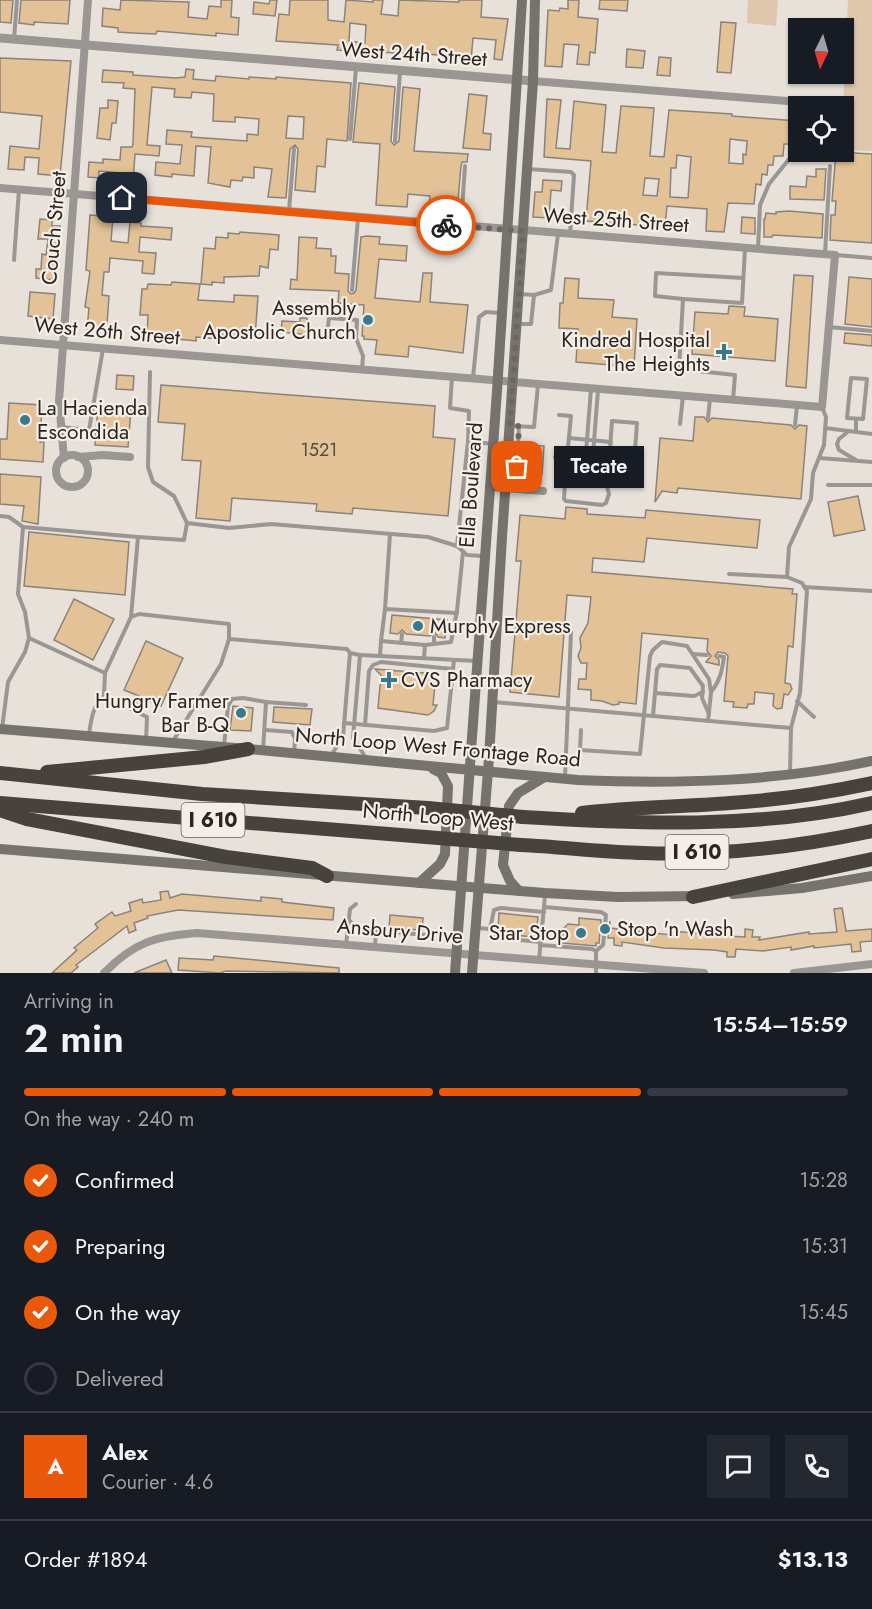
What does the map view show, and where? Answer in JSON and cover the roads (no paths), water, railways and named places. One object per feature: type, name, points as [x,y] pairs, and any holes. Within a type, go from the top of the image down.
[{"type":"highway","points":[[15,775],[204,757],[248,749]]},
{"type":"highway","name":"North Loop West","points":[[0,773],[202,794],[428,808],[545,818],[682,822],[745,820],[872,803]]},
{"type":"highway","points":[[545,818],[622,808],[730,803],[794,797],[872,783]]},
{"type":"highway","name":"North Loop West","points":[[0,803],[645,853],[730,852],[793,845],[872,831]]},
{"type":"highway","points":[[0,810],[27,819],[214,855],[312,868],[327,876]]},
{"type":"highway","points":[[693,897],[872,859]]},
{"type":"main road","name":"Ella Boulevard","points":[[455,973],[498,381],[522,0]]},
{"type":"main road","name":"Ella Boulevard","points":[[472,973],[488,772],[505,488],[507,466],[513,445],[513,382],[533,81],[535,0]]},
{"type":"main road","name":"North Loop West Frontage Road","points":[[1,729],[618,782],[680,782],[790,775],[872,761]]},
{"type":"main road","points":[[419,883],[440,864],[445,854],[448,786],[441,773],[429,767]]},
{"type":"main road","points":[[519,891],[510,881],[502,865],[508,811],[514,797],[544,777]]},
{"type":"main road","points":[[0,849],[478,888],[618,897],[693,897],[802,888],[872,876]]},
{"type":"street","name":"Couch Street","points":[[64,458],[59,401],[88,0]]},
{"type":"street","name":"West 24th Street","points":[[0,38],[788,103]]},
{"type":"street","name":"West 25th Street","points":[[0,188],[835,255]]},
{"type":"street","points":[[822,407],[835,255]]},
{"type":"street","name":"West 26th Street","points":[[0,340],[822,407]]},
{"type":"street","points":[[78,457],[87,466],[88,472],[82,484],[76,487],[63,484],[58,479],[57,467],[64,458],[103,455],[130,457]]},
{"type":"street","points":[[490,487],[543,491]]},
{"type":"street","name":"Ansbury Drive","points":[[104,973],[128,952],[141,945],[168,935],[197,933],[539,961],[596,969],[704,973]]},
{"type":"street","points":[[794,973],[872,964]]},
{"type":"lane","points":[[14,39],[17,0]]},
{"type":"lane","points":[[350,139],[356,68]]},
{"type":"lane","points":[[395,141],[400,71]]},
{"type":"lane","points":[[289,212],[294,149]]},
{"type":"lane","points":[[758,249],[760,205],[769,184],[788,160]]},
{"type":"lane","points":[[461,226],[465,166]]},
{"type":"lane","points":[[825,255],[830,166]]},
{"type":"lane","points":[[527,169],[571,172],[574,175],[570,235]]},
{"type":"lane","points":[[14,260],[20,189]]},
{"type":"lane","points":[[352,290],[358,217]]},
{"type":"lane","points":[[519,294],[534,295],[551,290],[558,234]]},
{"type":"lane","points":[[743,278],[656,273],[655,296],[741,303],[743,278],[745,248]]},
{"type":"lane","points":[[835,255],[872,258]]},
{"type":"lane","points":[[517,324],[531,324],[534,295]]},
{"type":"lane","points":[[683,299],[679,369],[735,375],[733,400]]},
{"type":"lane","points":[[473,379],[479,317],[486,312],[502,313]]},
{"type":"lane","points":[[356,338],[327,336],[329,318],[357,320],[356,338],[363,356],[362,370]]},
{"type":"lane","points":[[829,327],[872,331]]},
{"type":"lane","points":[[60,427],[89,430],[103,349]]},
{"type":"lane","points":[[0,516],[9,517],[23,527],[184,540],[186,523],[174,496],[153,482],[148,467],[150,372]]},
{"type":"lane","points":[[452,377],[450,408],[469,411],[457,546]]},
{"type":"lane","points":[[851,378],[867,379],[863,419],[855,419],[847,418],[851,378]]},
{"type":"lane","points":[[514,426],[534,428],[538,384]]},
{"type":"lane","points":[[578,476],[585,465],[595,389]]},
{"type":"lane","points":[[595,389],[592,466],[596,478]]},
{"type":"lane","points":[[680,424],[683,396]]},
{"type":"lane","points":[[708,418],[710,398]]},
{"type":"lane","points":[[795,425],[797,405]]},
{"type":"lane","points":[[787,577],[789,547],[811,499],[813,473],[824,445],[826,417],[822,407]]},
{"type":"lane","points":[[555,457],[567,458],[569,438],[571,416],[559,415]]},
{"type":"lane","points":[[855,419],[856,432]]},
{"type":"lane","points":[[612,421],[637,423],[634,465],[609,463],[611,442],[612,421]]},
{"type":"lane","points":[[825,428],[872,434]]},
{"type":"lane","points":[[850,431],[839,439],[837,444],[839,450],[858,461]]},
{"type":"lane","points":[[569,438],[611,442]]},
{"type":"lane","points":[[468,441],[493,444]]},
{"type":"lane","points":[[819,458],[872,462]]},
{"type":"lane","points":[[586,474],[606,483],[609,488],[606,503],[602,505],[566,501],[563,496],[563,486],[578,476],[586,474]]},
{"type":"lane","points":[[828,485],[872,485]]},
{"type":"lane","points":[[186,523],[230,528],[271,524],[428,537],[457,546],[467,555],[485,556]]},
{"type":"lane","points":[[1,729],[8,682],[25,652],[28,638],[24,612],[18,594],[23,527]]},
{"type":"lane","points":[[380,656],[390,534]]},
{"type":"lane","points":[[104,696],[105,673],[131,617],[138,537]]},
{"type":"lane","points":[[381,641],[425,645],[451,642],[457,613],[463,552]]},
{"type":"lane","points":[[729,574],[787,577],[802,583],[807,591],[800,693],[791,728],[790,775]]},
{"type":"lane","points":[[804,587],[872,591]]},
{"type":"lane","points":[[385,609],[404,613],[457,613]]},
{"type":"lane","points":[[436,612],[436,619]]},
{"type":"lane","points":[[131,617],[139,614],[229,624],[229,639],[221,664],[171,743]]},
{"type":"lane","points":[[565,779],[571,632]]},
{"type":"lane","points":[[401,643],[402,634]]},
{"type":"lane","points":[[434,644],[435,637]]},
{"type":"lane","points":[[28,638],[105,673]]},
{"type":"lane","points":[[229,639],[347,649],[350,653],[360,655],[478,661]]},
{"type":"lane","points":[[581,730],[580,750],[640,754],[650,656],[662,642],[687,646],[709,679],[711,693],[708,718]]},
{"type":"lane","points":[[424,658],[425,645]]},
{"type":"lane","points":[[331,757],[343,737],[350,653]]},
{"type":"lane","points":[[693,654],[707,655]]},
{"type":"lane","points":[[360,655],[353,738],[368,761]]},
{"type":"lane","points":[[711,693],[719,683],[722,670],[724,657],[718,656]]},
{"type":"lane","points":[[344,723],[434,731],[447,728],[454,660]]},
{"type":"lane","points":[[365,725],[369,671],[373,665],[381,662],[453,669]]},
{"type":"lane","points":[[652,716],[657,669],[660,665],[690,668],[703,686],[702,698],[708,718]]},
{"type":"lane","points":[[655,693],[694,696],[703,692]]},
{"type":"lane","points":[[89,736],[95,707],[98,700],[104,696]]},
{"type":"lane","points":[[104,696],[147,717],[146,741]]},
{"type":"lane","points":[[224,747],[228,706],[232,699],[243,698],[306,705]]},
{"type":"lane","points":[[797,701],[814,717]]},
{"type":"lane","points":[[263,750],[266,702]]},
{"type":"lane","points":[[492,702],[652,716],[708,718],[791,728]]},
{"type":"lane","points":[[264,730],[292,732],[295,739],[294,754]]},
{"type":"lane","points":[[539,961],[545,893]]},
{"type":"lane","points":[[346,945],[350,909],[356,904]]},
{"type":"lane","points":[[490,929],[494,910],[501,908],[601,912],[606,915],[603,945],[596,951],[596,969]]},
{"type":"lane","points":[[349,920],[357,929],[427,935]]},
{"type":"lane","points":[[475,928],[490,929],[498,938],[596,951]]},
{"type":"lane","points":[[375,947],[376,930]]},
{"type":"place","name":"Assembly Apostolic Church","points":[[368,320]]},
{"type":"place","name":"Kindred Hospital The Heights","points":[[724,352]]},
{"type":"place","name":"La Hacienda Escondida","points":[[25,420]]},
{"type":"place","name":"Tecate","points":[[517,467]]},
{"type":"place","name":"Murphy Express","points":[[418,626]]},
{"type":"place","name":"CVS Pharmacy","points":[[389,680]]},
{"type":"place","name":"Hungry Farmer Bar B-Q","points":[[241,713]]},
{"type":"place","name":"Stop 'n Wash","points":[[605,929]]},
{"type":"place","name":"Star Stop","points":[[581,933]]}]
